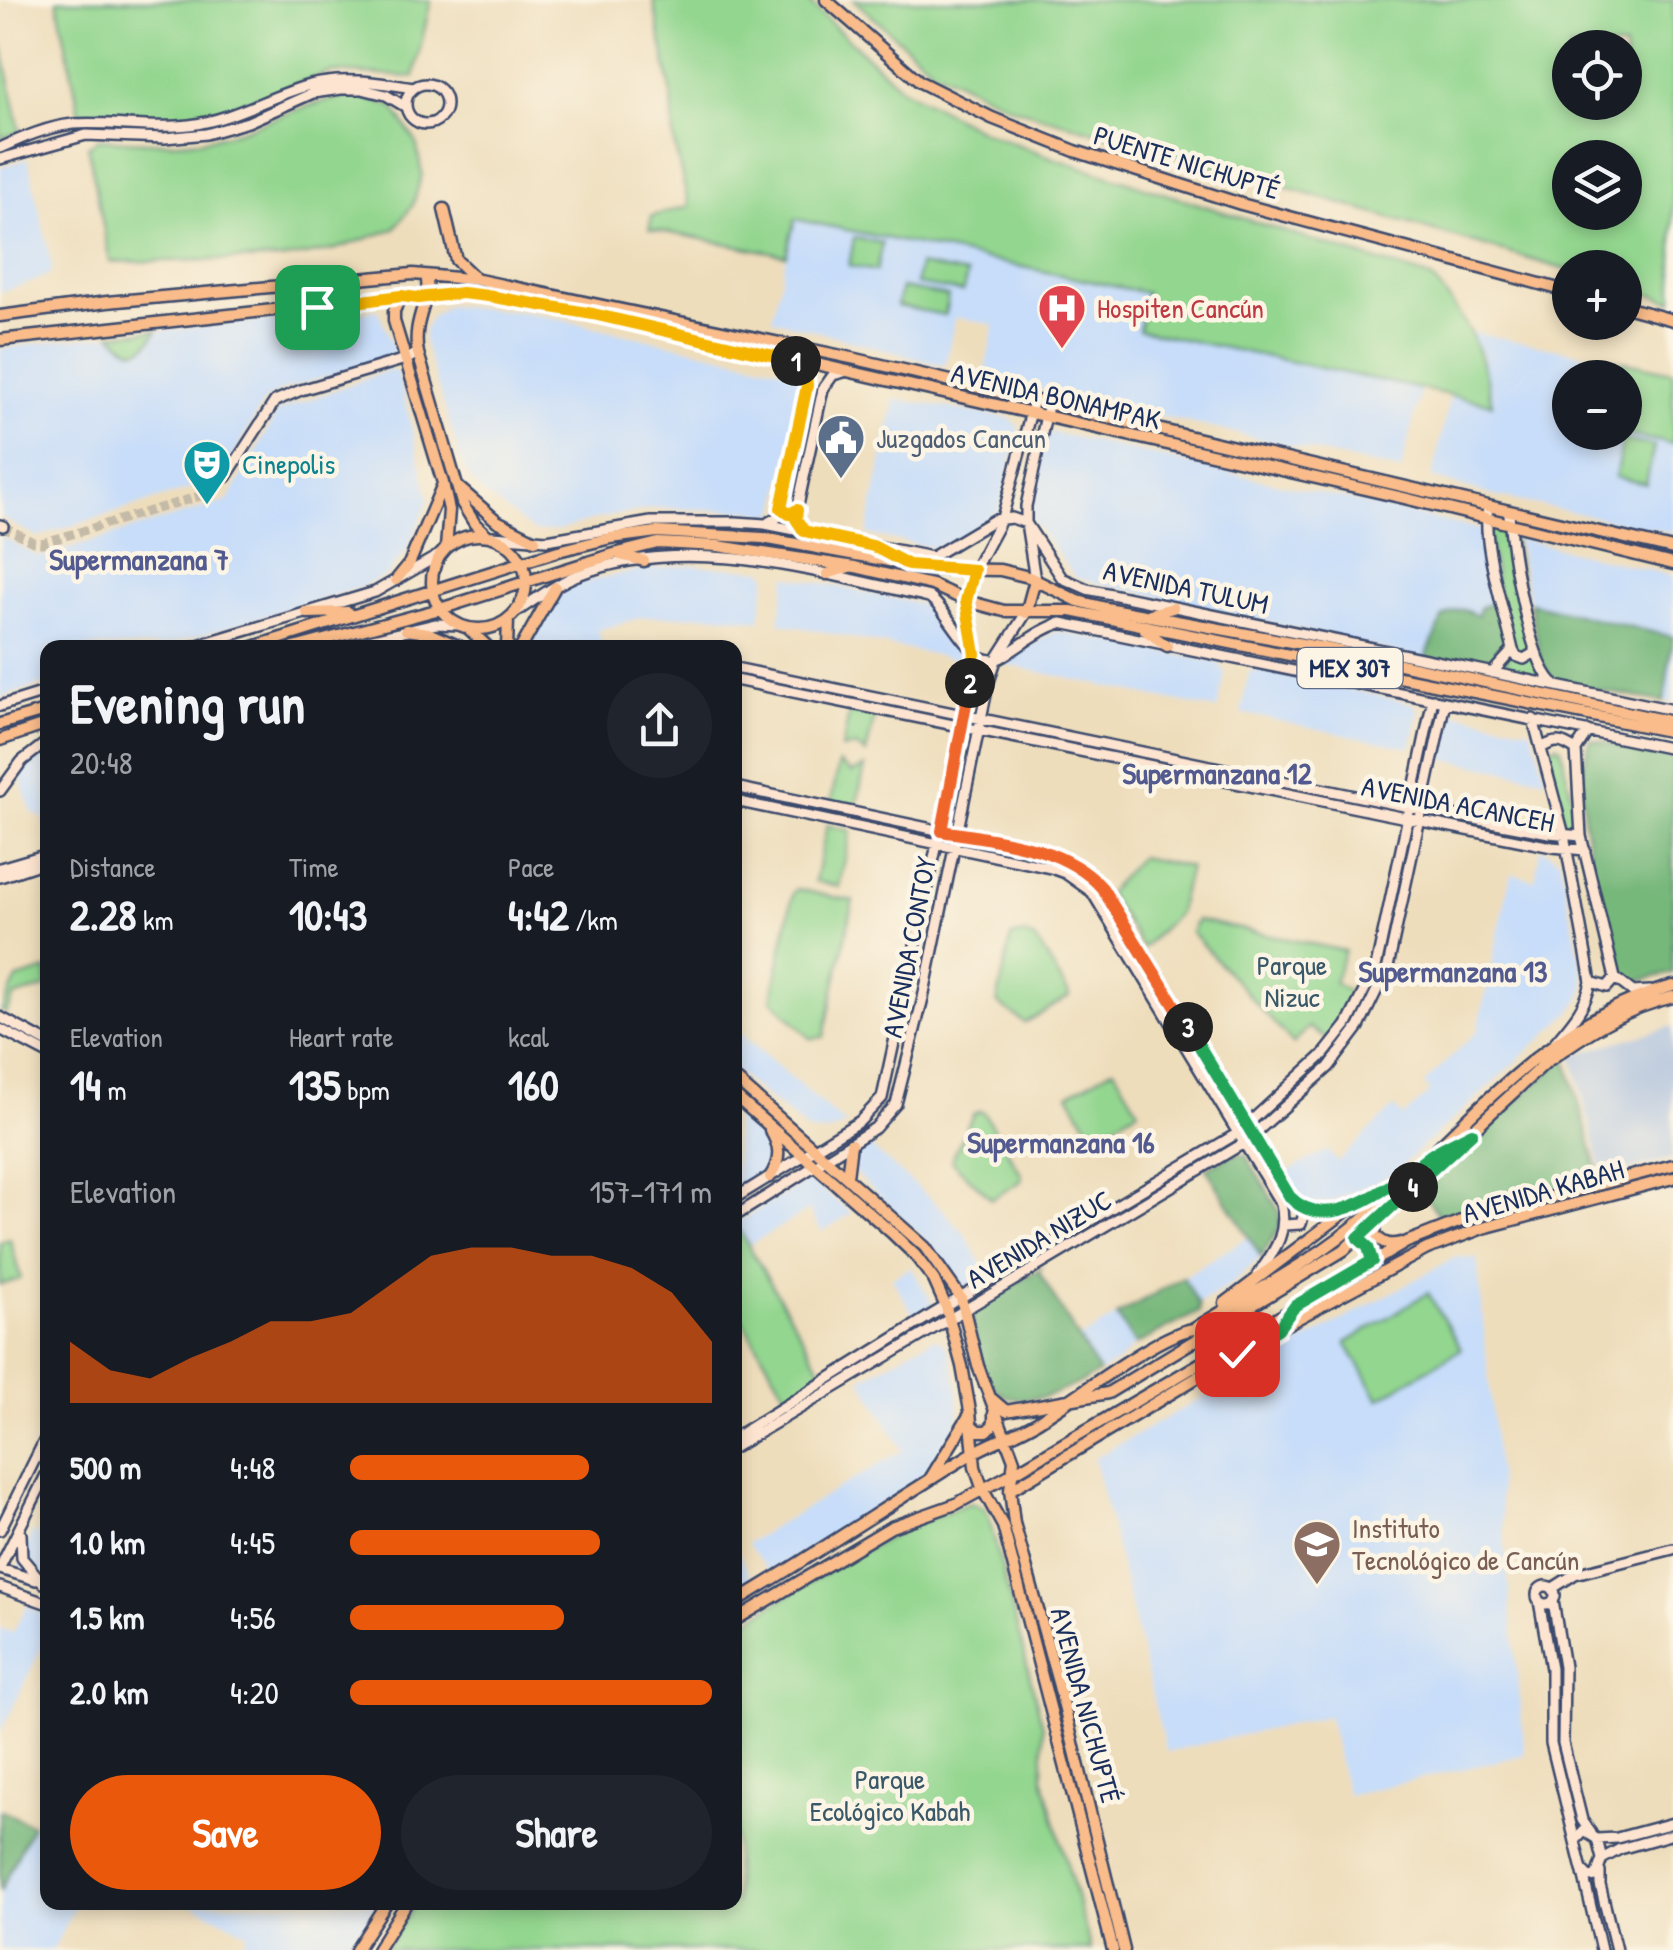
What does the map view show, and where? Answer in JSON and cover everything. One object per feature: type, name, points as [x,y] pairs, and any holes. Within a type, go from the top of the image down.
[{"type":"main road","name":"PUENTE NICHUPTÉ","points":[[826,0],[920,82],[992,118],[1075,151],[1240,204],[1552,287]]},
{"type":"main road","points":[[444,209],[456,260],[479,280]]},
{"type":"main road","points":[[0,316],[107,302],[401,276],[401,296],[394,321],[443,483],[450,524],[444,551],[434,569],[433,590],[440,609],[480,640]]},
{"type":"main road","name":"AVENIDA BONAMPAK","points":[[401,276],[479,280],[526,288],[1034,400],[1352,472],[1487,514],[1510,526],[1673,564]]},
{"type":"main road","points":[[426,276],[429,286],[415,329],[418,352],[462,504],[490,536],[509,545],[522,562],[527,582],[524,599],[512,616],[508,640]]},
{"type":"main road","points":[[354,282],[362,291],[356,302]]},
{"type":"main road","name":"AVENIDA BONAMPAK","points":[[401,296],[462,293],[526,302],[1404,498],[1487,514],[1509,513],[1673,550]]},
{"type":"main road","points":[[0,340],[401,296]]},
{"type":"main road","points":[[1642,312],[1673,320]]},
{"type":"main road","points":[[396,580],[409,564],[443,483]]},
{"type":"main road","points":[[457,486],[497,521],[535,540]]},
{"type":"main road","points":[[274,640],[522,562],[611,538],[657,532],[763,538],[909,565],[974,570],[966,601],[932,585],[850,566],[718,546],[658,543],[324,640]]},
{"type":"main road","points":[[444,551],[465,536],[490,536]]},
{"type":"main road","points":[[873,546],[909,565]]},
{"type":"main road","points":[[614,554],[644,561]]},
{"type":"main road","points":[[826,574],[850,566]]},
{"type":"main road","name":"AVENIDA TULUM","points":[[974,570],[1000,570],[1035,580],[1078,601],[1673,722]]},
{"type":"main road","points":[[1026,613],[1035,580]]},
{"type":"main road","points":[[525,640],[555,587]]},
{"type":"main road","name":"AVENIDA TULUM","points":[[966,601],[1004,612],[1071,611],[1673,732]]},
{"type":"main road","points":[[1148,614],[1173,608]]},
{"type":"main road","points":[[307,613],[359,612]]},
{"type":"main road","points":[[464,627],[489,629],[512,616]]},
{"type":"main road","points":[[1140,627],[1168,646]]},
{"type":"main road","points":[[406,630],[428,632],[446,640]]},
{"type":"main road","points":[[1321,663],[1360,684]]},
{"type":"main road","points":[[1575,700],[1600,694]]},
{"type":"main road","points":[[0,724],[40,712]]},
{"type":"main road","points":[[0,740],[40,727]]},
{"type":"main road","name":"AVENIDA KABAH","points":[[972,1453],[1007,1438],[1180,1330],[1194,1329],[1315,1254],[1364,1218],[1554,1042],[1598,1015],[1673,986]]},
{"type":"main road","name":"AVENIDA KABAH","points":[[1068,1401],[1108,1394],[1344,1250],[1545,1063],[1602,1024],[1637,1007],[1673,997]]},
{"type":"main road","points":[[1514,1093],[1540,1054]]},
{"type":"main road","points":[[742,1086],[895,1228],[932,1256],[960,1298],[1015,1472]]},
{"type":"main road","points":[[742,1102],[811,1152]]},
{"type":"main road","points":[[764,1120],[779,1150],[770,1177]]},
{"type":"main road","points":[[1433,1154],[1472,1133]]},
{"type":"main road","points":[[848,1177],[851,1144]]},
{"type":"main road","points":[[742,1598],[816,1555],[972,1453],[970,1411],[946,1307],[924,1265],[895,1228],[848,1177],[822,1162]]},
{"type":"main road","name":"AVENIDA KABAH","points":[[982,1490],[1407,1242],[1461,1221],[1673,1165]]},
{"type":"main road","points":[[1194,1329],[1258,1275],[1352,1206],[1404,1178]]},
{"type":"main road","name":"AVENIDA KABAH","points":[[1010,1490],[1278,1329],[1427,1249],[1673,1178]]},
{"type":"main road","points":[[1543,1200],[1603,1198]]},
{"type":"main road","points":[[1376,1221],[1375,1235],[1381,1242],[1393,1246],[1407,1242]]},
{"type":"main road","points":[[1434,1232],[1464,1236]]},
{"type":"main road","points":[[1358,1238],[1368,1247],[1372,1261]]},
{"type":"main road","points":[[1278,1329],[1295,1306]]},
{"type":"main road","points":[[988,1394],[1006,1411],[1068,1401]]},
{"type":"main road","points":[[971,1425],[982,1432],[991,1428],[994,1408]]},
{"type":"main road","points":[[929,1480],[970,1411]]},
{"type":"main road","points":[[1072,1439],[1100,1434]]},
{"type":"main road","name":"AVENIDA NICHUPTÉ","points":[[972,1453],[982,1490],[1008,1524]]},
{"type":"main road","name":"AVENIDA NICHUPTÉ","points":[[1015,1472],[1008,1524],[1114,1933],[1124,1950]]},
{"type":"main road","points":[[742,1616],[891,1527],[956,1504],[982,1490]]},
{"type":"main road","points":[[356,1950],[382,1910]]},
{"type":"main road","points":[[377,1950],[402,1910]]},
{"type":"main road","name":"AVENIDA NICHUPTÉ","points":[[1113,1950],[1114,1933]]},
{"type":"street","points":[[0,148],[54,127],[85,124],[116,131],[165,138],[206,134],[248,122],[313,93],[341,89],[386,95],[406,107],[420,124],[431,124],[444,115],[446,100],[440,88],[426,83],[413,88],[342,80],[306,86],[234,115],[191,125],[116,131],[86,135],[0,160]]},
{"type":"street","points":[[406,107],[413,88]]},
{"type":"street","points":[[226,477],[275,401],[418,352]]},
{"type":"street","points":[[765,524],[776,520],[781,508],[807,386],[806,369],[790,358]]},
{"type":"street","points":[[804,531],[796,519],[797,510],[823,389],[833,375],[852,372]]},
{"type":"street","points":[[807,386],[817,381],[823,389]]},
{"type":"street","points":[[974,570],[1002,518],[1034,400]]},
{"type":"street","points":[[1035,580],[1026,523],[1049,404]]},
{"type":"street","points":[[1026,434],[1042,436]]},
{"type":"street","points":[[781,508],[789,514],[797,510]]},
{"type":"street","points":[[1509,513],[1534,647],[1542,670],[1554,685]]},
{"type":"street","points":[[1487,514],[1492,556],[1516,656],[1524,659],[1534,653],[1534,647]]},
{"type":"street","points":[[490,536],[559,540],[650,522],[765,524],[938,556],[1002,518],[1026,523]]},
{"type":"street","name":"AVENIDA TULUM","points":[[1026,523],[1066,582],[1173,608],[1673,710]]},
{"type":"street","points":[[1492,556],[1498,544],[1513,546]]},
{"type":"street","points":[[215,640],[376,592],[444,551]]},
{"type":"street","points":[[512,616],[578,575],[669,557],[723,557],[930,597],[940,604],[975,654],[985,660],[996,660],[1047,627],[1061,623],[1673,749]]},
{"type":"street","name":"AVENIDA CONTOY","points":[[742,1194],[860,1121],[882,1098],[965,715],[975,654],[966,601]]},
{"type":"street","name":"AVENIDA CONTOY","points":[[742,1212],[875,1128],[896,1104],[923,998],[979,724],[996,660],[1026,613]]},
{"type":"street","points":[[367,640],[436,624],[464,627]]},
{"type":"street","points":[[1492,673],[1514,650]]},
{"type":"street","name":"AVENIDA ACANCEH","points":[[742,669],[965,715],[979,724],[1406,818],[1585,850]]},
{"type":"street","name":"AVENIDA ACANCEH","points":[[742,681],[963,726],[979,724],[1581,836]]},
{"type":"street","points":[[0,706],[40,694]]},
{"type":"street","name":"AVENIDA NIZUC","points":[[742,1433],[1238,1133],[1302,1074],[1347,1026],[1376,968],[1433,699]]},
{"type":"street","name":"AVENIDA NIZUC","points":[[742,1443],[1244,1143],[1329,1066],[1359,1027],[1388,967],[1445,702]]},
{"type":"street","points":[[1533,718],[1564,834],[1591,982],[1578,1014],[1554,1042]]},
{"type":"street","points":[[1588,731],[1576,750],[1581,836],[1615,978],[1633,992],[1653,991]]},
{"type":"street","points":[[1543,747],[1553,741],[1576,750]]},
{"type":"street","points":[[0,790],[22,761],[40,748]]},
{"type":"street","points":[[742,789],[1054,854],[1087,873],[1102,888],[1150,962],[1290,1197],[1305,1210],[1322,1212],[1352,1206]]},
{"type":"street","points":[[742,801],[1051,868],[1092,892],[1281,1204],[1284,1225],[1279,1244],[1258,1275]]},
{"type":"street","points":[[0,868],[40,860]]},
{"type":"street","points":[[0,877],[40,861]]},
{"type":"street","points":[[1591,982],[1607,987],[1615,978]]},
{"type":"street","points":[[906,996],[923,998]]},
{"type":"street","points":[[0,1018],[40,1039]]},
{"type":"street","points":[[0,1029],[40,1050]]},
{"type":"street","points":[[1302,1074],[1310,1084]]},
{"type":"street","points":[[1284,1225],[1301,1224],[1305,1210]]},
{"type":"street","points":[[1082,1225],[1088,1236]]},
{"type":"street","points":[[0,1530],[40,1450]]},
{"type":"street","points":[[40,1487],[0,1568],[40,1582]]},
{"type":"street","points":[[22,1525],[22,1558],[40,1578]]},
{"type":"street","points":[[1553,1588],[1576,1574],[1673,1549]]},
{"type":"street","points":[[19,1593],[28,1577]]},
{"type":"street","points":[[1600,1950],[1551,1742],[1552,1684],[1539,1601],[1539,1588],[1545,1585],[1556,1594],[1553,1601],[1565,1683],[1563,1743],[1582,1820],[1594,1836],[1602,1859],[1600,1886],[1616,1950]]},
{"type":"street","points":[[0,1587],[40,1601]]},
{"type":"street","points":[[0,1597],[19,1593]]},
{"type":"street","points":[[1539,1601],[1553,1601]]},
{"type":"street","points":[[1548,1643],[1561,1640]]},
{"type":"street","points":[[1575,1841],[1582,1832],[1618,1843],[1666,1832],[1673,1823]]},
{"type":"street","points":[[1602,1859],[1618,1843]]},
{"type":"street","points":[[1582,1870],[1592,1877],[1600,1872]]},
{"type":"shaded area","points":[[28,159],[52,267],[50,273],[38,280],[0,292],[0,167]]},
{"type":"shaded area","points":[[794,219],[1147,293],[1139,330],[1421,389],[1401,471],[984,376],[994,325],[955,317],[945,366],[772,319]]},
{"type":"shaded area","points":[[448,305],[531,313],[798,372],[805,377],[776,515],[656,508],[535,532],[481,492],[464,470],[424,342],[424,330],[431,317]]},
{"type":"shaded area","points":[[378,310],[396,355],[270,397],[215,481],[37,537],[0,517],[0,349]]},
{"type":"shaded area","points":[[1470,332],[1612,360],[1552,360],[1552,450],[1642,450],[1642,366],[1673,372],[1673,533],[1494,496],[1432,478],[1450,395],[1492,404],[1482,355]]},
{"type":"shaded area","points":[[389,370],[398,373],[429,499],[408,549],[387,575],[362,587],[185,640],[40,640],[40,685],[0,698],[0,536],[39,557],[228,501],[278,411]]},
{"type":"shaded area","points":[[895,399],[1009,418],[1019,427],[1000,510],[949,545],[932,548],[867,534]]},
{"type":"shaded area","points":[[1051,432],[1482,530],[1511,646],[1425,659],[1076,578],[1031,518],[1045,440]]},
{"type":"shaded area","points":[[1517,538],[1673,576],[1673,703],[1554,683],[1541,661]]},
{"type":"shaded area","points":[[691,565],[763,570],[767,575],[760,620],[716,615],[643,617],[598,630],[601,640],[530,640],[553,600],[570,585],[639,570]]},
{"type":"shaded area","points":[[787,576],[930,606],[970,662],[779,623]]},
{"type":"shaded area","points":[[1057,631],[1220,663],[1225,674],[1217,710],[998,663]]},
{"type":"shaded area","points":[[415,633],[435,640],[387,640]]},
{"type":"shaded area","points":[[1255,669],[1412,703],[1419,710],[1411,748],[1241,713],[1249,672]]},
{"type":"shaded area","points":[[1446,714],[1531,729],[1546,779],[1435,757]]},
{"type":"shaded area","points":[[40,756],[40,817],[31,811],[20,773]]},
{"type":"shaded area","points":[[1540,848],[1560,859],[1585,985],[1581,998],[1571,1012],[1394,1173],[1330,1203],[1307,1204],[1291,1189],[1283,1174],[1327,1150],[1338,1162],[1394,1107],[1403,1117],[1431,1092],[1424,1084],[1478,1030],[1511,873],[1535,880]]},
{"type":"shaded area","points":[[1673,1026],[1673,1158],[1603,1177],[1572,1055]]},
{"type":"shaded area","points":[[742,1035],[846,1125],[827,1133],[809,1132],[742,1077]]},
{"type":"shaded area","points":[[742,1114],[768,1135],[774,1152],[770,1171],[742,1189]]},
{"type":"shaded area","points":[[868,1145],[964,1233],[991,1279],[972,1288],[958,1286],[934,1248],[852,1170],[850,1155]]},
{"type":"shaded area","points":[[809,1180],[852,1213],[822,1232],[809,1210],[748,1246],[742,1235],[742,1219]]},
{"type":"shaded area","points":[[1248,1237],[1261,1257],[1230,1285],[1199,1304],[1183,1277]]},
{"type":"shaded area","name":"Instituto Tecnológico de Cancún","points":[[1456,1257],[1477,1259],[1525,1755],[1347,1795],[1328,1716],[1166,1752],[1094,1458]]},
{"type":"shaded area","points":[[911,1267],[937,1310],[917,1321],[892,1278]]},
{"type":"shaded area","points":[[1117,1316],[1135,1345],[1099,1373],[1079,1339]]},
{"type":"shaded area","points":[[933,1338],[943,1342],[949,1352],[958,1386],[959,1414],[951,1443],[936,1467],[914,1486],[770,1573],[747,1543],[903,1450],[861,1379]]},
{"type":"shaded area","points":[[32,1532],[40,1535],[40,1585],[29,1581],[20,1564]]},
{"type":"shaded area","points":[[742,1560],[752,1578],[749,1590],[742,1594]]},
{"type":"shaded area","points":[[27,1605],[40,1612],[40,1651],[0,1734],[0,1628],[13,1633]]},
{"type":"shaded area","points":[[32,1825],[40,1829],[40,1910],[73,1910],[53,1950],[0,1950],[0,1892]]},
{"type":"shaded area","points":[[204,1910],[377,1910],[351,1950],[238,1950],[249,1933]]},
{"type":"green space","points":[[57,0],[431,0],[414,77],[331,72],[222,111],[170,120],[108,119],[80,114]]},
{"type":"green space","points":[[653,0],[806,0],[901,88],[984,132],[1056,159],[1431,278],[1472,336],[1492,404],[1139,330],[1146,293],[795,219],[786,255],[649,229],[652,216],[689,206],[674,143],[672,96]]},
{"type":"green space","points":[[854,0],[1673,0],[1673,301],[1642,292],[1642,250],[1552,250],[1552,266],[1011,107],[931,68]]},
{"type":"green space","points":[[0,35],[20,132],[0,138]]},
{"type":"green space","points":[[355,96],[392,106],[416,142],[422,174],[413,205],[394,229],[333,250],[283,259],[110,262],[88,147],[97,139],[195,141]]},
{"type":"green space","points":[[854,238],[882,243],[876,271],[849,266]]},
{"type":"green space","points":[[919,265],[967,274],[963,292],[916,284]]},
{"type":"green space","points":[[901,288],[948,296],[945,315],[897,306]]},
{"type":"green space","points":[[157,330],[146,346],[136,350],[111,334]]},
{"type":"green space","points":[[1642,365],[1673,372],[1673,444],[1642,438]]},
{"type":"green space","points":[[1642,444],[1654,446],[1646,484],[1615,477],[1621,450],[1642,450]]},
{"type":"green space","points":[[1486,520],[1510,526],[1534,647],[1555,685],[1492,673],[1508,659]]},
{"type":"green space","points":[[1496,601],[1513,650],[1492,673],[1425,659],[1443,617],[1462,610],[1478,616],[1480,608]]},
{"type":"green space","points":[[1530,603],[1673,637],[1664,702],[1554,683],[1541,661]]},
{"type":"green space","points":[[850,709],[875,714],[866,754],[856,746],[842,749]]},
{"type":"green space","points":[[1591,739],[1673,757],[1673,973],[1632,982],[1619,975],[1585,822],[1584,763]]},
{"type":"green space","points":[[1558,745],[1577,821],[1571,829],[1563,824],[1548,752]]},
{"type":"green space","points":[[839,763],[852,773],[865,767],[855,812],[830,806]]},
{"type":"green space","points":[[827,825],[851,831],[839,887],[815,881]]},
{"type":"green space","points":[[1140,857],[1189,867],[1178,913],[1143,948],[1107,893]]},
{"type":"green space","points":[[796,889],[853,901],[824,1037],[811,1039],[772,999]]},
{"type":"green space","name":"Parque Nizuc","points":[[1197,920],[1345,951],[1334,983],[1358,997],[1327,1040],[1309,1027],[1293,1044],[1191,932]]},
{"type":"green space","points":[[1023,934],[1037,941],[1070,996],[1025,1023],[997,1003],[1011,937]]},
{"type":"green space","points":[[40,972],[40,989],[14,997],[6,1013],[1,1011],[17,979]]},
{"type":"green space","points":[[1566,1057],[1599,1175],[1443,1220],[1419,1189]]},
{"type":"green space","points":[[1114,1068],[1138,1110],[1094,1136],[1069,1094]]},
{"type":"green space","points":[[980,1111],[1022,1175],[1021,1181],[992,1199],[951,1161],[973,1114]]},
{"type":"green space","points":[[1235,1154],[1246,1155],[1279,1211],[1280,1227],[1261,1257],[1206,1168]]},
{"type":"green space","points":[[742,1235],[826,1377],[789,1399],[742,1320]]},
{"type":"green space","points":[[10,1239],[21,1279],[0,1285],[0,1242]]},
{"type":"green space","points":[[1041,1268],[1039,1272],[1099,1373],[1047,1396],[1009,1397],[995,1388],[985,1372],[972,1315]]},
{"type":"green space","points":[[1183,1277],[1199,1312],[1135,1345],[1117,1316]]},
{"type":"green space","points":[[1428,1293],[1461,1349],[1379,1399],[1346,1343]]},
{"type":"green space","name":"Parque Ecológico Kabah","points":[[970,1503],[984,1508],[988,1515],[1043,1727],[1043,1777],[1091,1950],[385,1950],[411,1910],[742,1910],[742,1624],[879,1543]]},
{"type":"green space","points":[[0,1810],[32,1825],[0,1892]]},
{"type":"tunnel","points":[[3,526],[42,543],[217,491],[226,477]]},
{"type":"place","name":"Hospiten Cancún","points":[[1062,350]]},
{"type":"place","name":"Juzgados Cancun","points":[[841,480]]},
{"type":"place","name":"Cinepolis","points":[[207,506]]},
{"type":"place","name":"Instituto Tecnológico de Cancún","points":[[1317,1586]]},
{"type":"district","name":"Supermanzana 7","points":[[139,559]]},
{"type":"district","name":"Supermanzana 12","points":[[1217,773]]},
{"type":"district","name":"Supermanzana 13","points":[[1453,971]]},
{"type":"district","name":"Supermanzana 16","points":[[1061,1142]]},
{"type":"route","points":[[317,307],[401,296],[488,296],[593,314],[790,358],[802,364],[808,376],[807,386],[781,508],[785,513],[797,510],[796,519],[804,531],[873,546],[909,565],[974,570],[966,601],[975,654],[942,831],[1054,854],[1074,864],[1098,884],[1300,1208],[1322,1212],[1352,1206],[1404,1178],[1433,1154],[1472,1133],[1358,1238],[1368,1247],[1372,1261],[1295,1306],[1278,1329],[1237,1354]]}]
